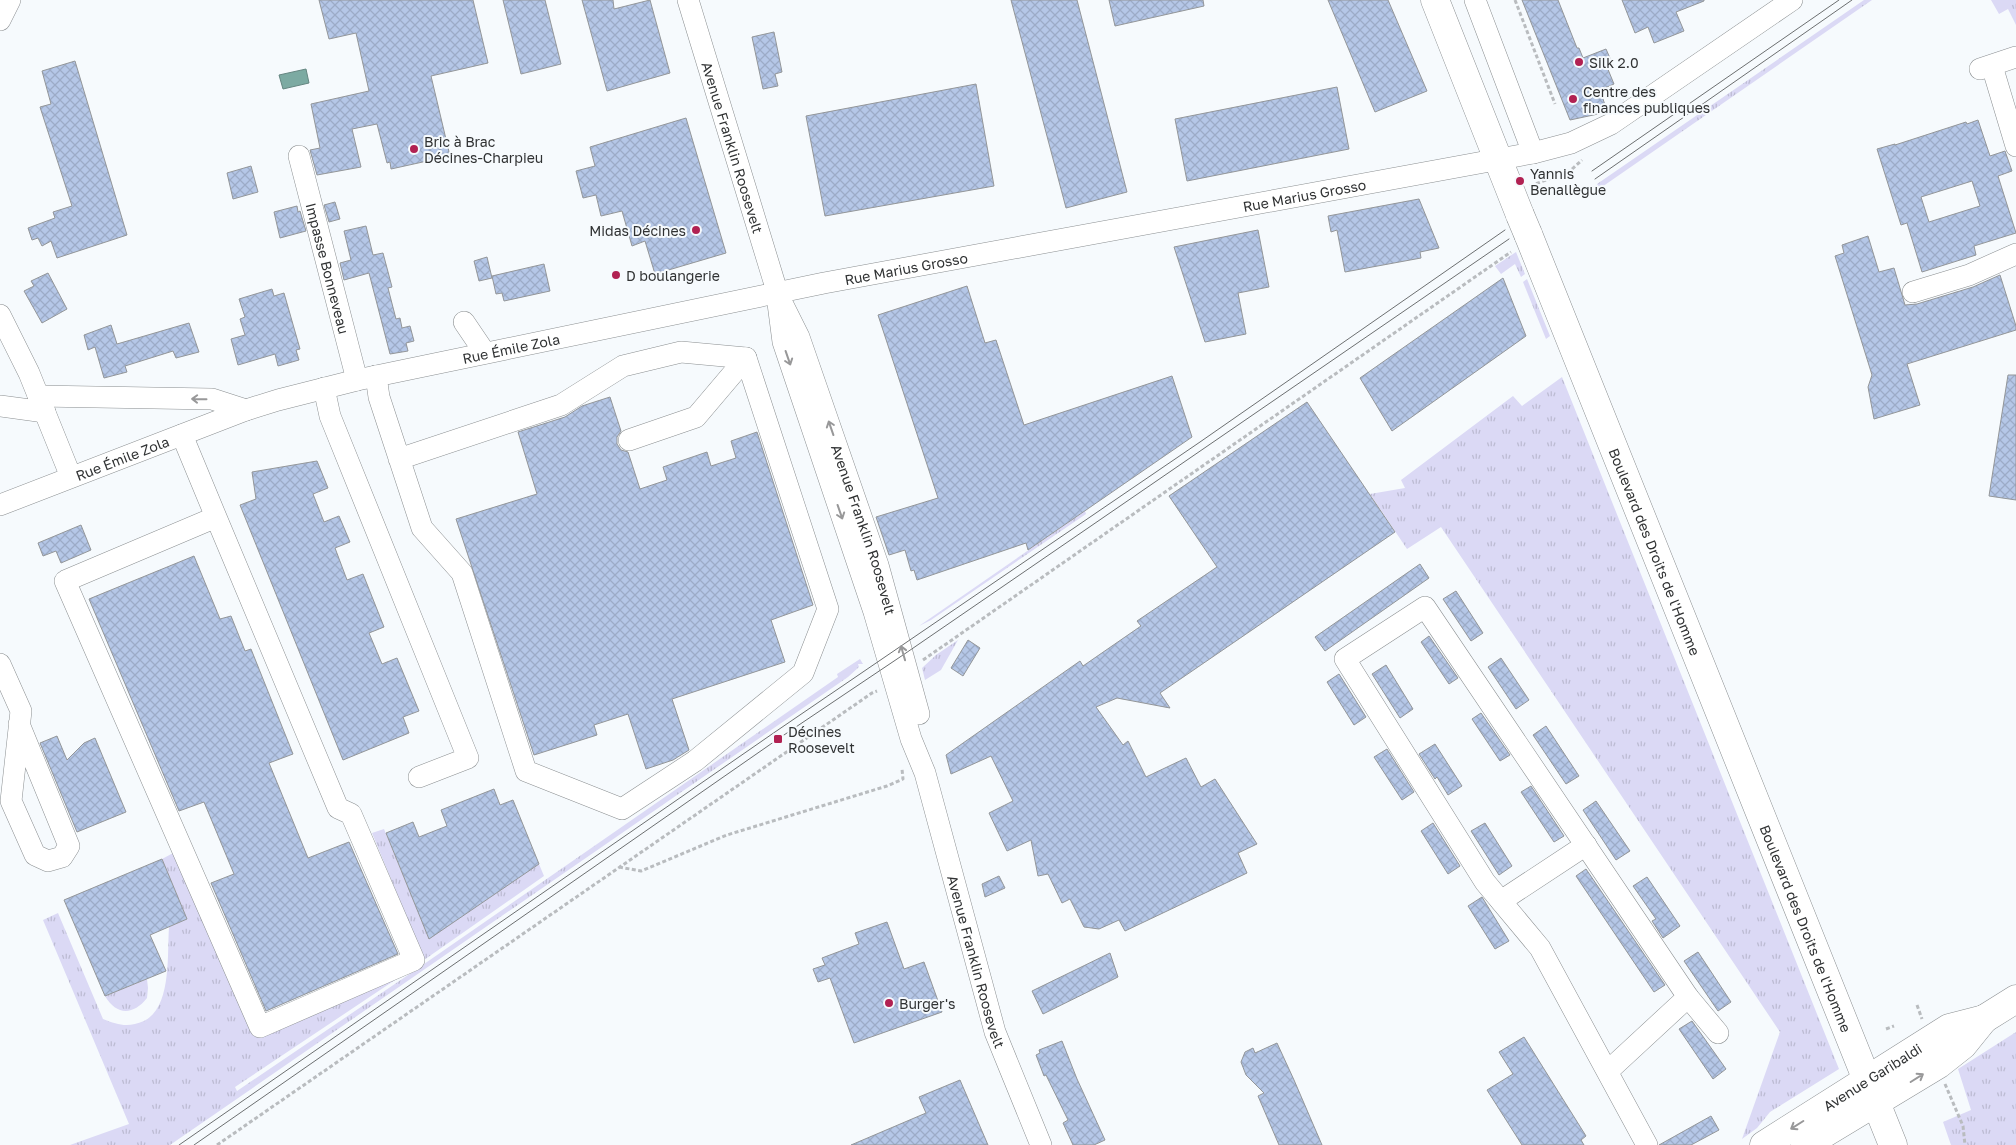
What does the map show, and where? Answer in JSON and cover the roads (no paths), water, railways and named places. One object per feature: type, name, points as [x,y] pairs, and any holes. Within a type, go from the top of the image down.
[{"type":"main road","name":"Boulevard des Droits de l'Homme","points":[[1435,0],[1499,160],[1519,223],[1893,1145]]},
{"type":"main road","name":"Avenue Garibaldi","points":[[1805,1145],[1872,1092],[1893,1063],[1949,1028],[1984,1019],[2016,999]]},
{"type":"main road","name":"Avenue Garibaldi","points":[[1764,1145],[1872,1092],[1939,1064],[1963,1045],[1984,1019]]},
{"type":"street","points":[[0,20],[10,0]]},
{"type":"street","name":"Avenue Franklin Roosevelt","points":[[688,0],[777,293],[783,342],[882,610],[911,739],[925,773],[995,1032],[1041,1145]]},
{"type":"street","points":[[1475,0],[1533,153]]},
{"type":"street","name":"Rue Marius Grosso","points":[[777,293],[1533,153],[1571,142],[1611,124],[1788,1]]},
{"type":"street","points":[[2016,56],[1986,67],[2016,146]]},
{"type":"street","name":"Impasse Bonneveau","points":[[299,156],[367,378],[379,398],[422,528],[462,573],[526,771],[622,809],[695,761],[803,673],[828,609],[746,358]]},
{"type":"street","points":[[1912,292],[1969,275],[2016,254]]},
{"type":"street","name":"Rue Émile Zola","points":[[0,505],[246,410],[278,400],[367,378],[777,293]]},
{"type":"street","points":[[0,314],[29,373],[72,478]]},
{"type":"street","points":[[464,322],[485,353]]},
{"type":"street","points":[[399,459],[561,405],[623,366],[681,352],[746,358]]},
{"type":"street","points":[[629,440],[696,417],[746,358]]},
{"type":"street","points":[[324,388],[330,416],[468,758],[419,777]]},
{"type":"street","points":[[0,406],[212,399],[246,410]]},
{"type":"street","points":[[182,435],[216,516],[338,808],[351,814],[414,960],[260,1027],[65,581],[216,516]]},
{"type":"street","points":[[1647,1145],[1540,948],[1485,882],[1345,659],[1425,607],[1688,997],[1718,1032]]},
{"type":"street","points":[[0,664],[21,711],[19,724],[11,801],[35,855],[48,861],[62,857],[69,846],[19,724]]},
{"type":"street","points":[[1501,901],[1586,845]]},
{"type":"street","points":[[1608,1071],[1688,997]]},
{"type":"tram line","points":[[1592,171],[1839,0]]},
{"type":"tram line","points":[[1595,179],[1852,0]]},
{"type":"tram line","points":[[179,1145],[1505,230]]},
{"type":"tram line","points":[[194,1145],[778,739],[1509,239]]},
{"type":"place","name":"Silk 2.0","points":[[1579,62]]},
{"type":"place","name":"Centre des finances publiques","points":[[1573,99]]},
{"type":"place","name":"Bric à Brac Décines-Charpieu","points":[[414,149]]},
{"type":"place","name":"Yannis Benallègue","points":[[1520,181]]},
{"type":"place","name":"Midas Décines","points":[[696,230]]},
{"type":"place","name":"D boulangerie","points":[[616,275]]},
{"type":"place","name":"Décines Roosevelt","points":[[778,739]]},
{"type":"place","name":"Burger's","points":[[889,1003]]}]
